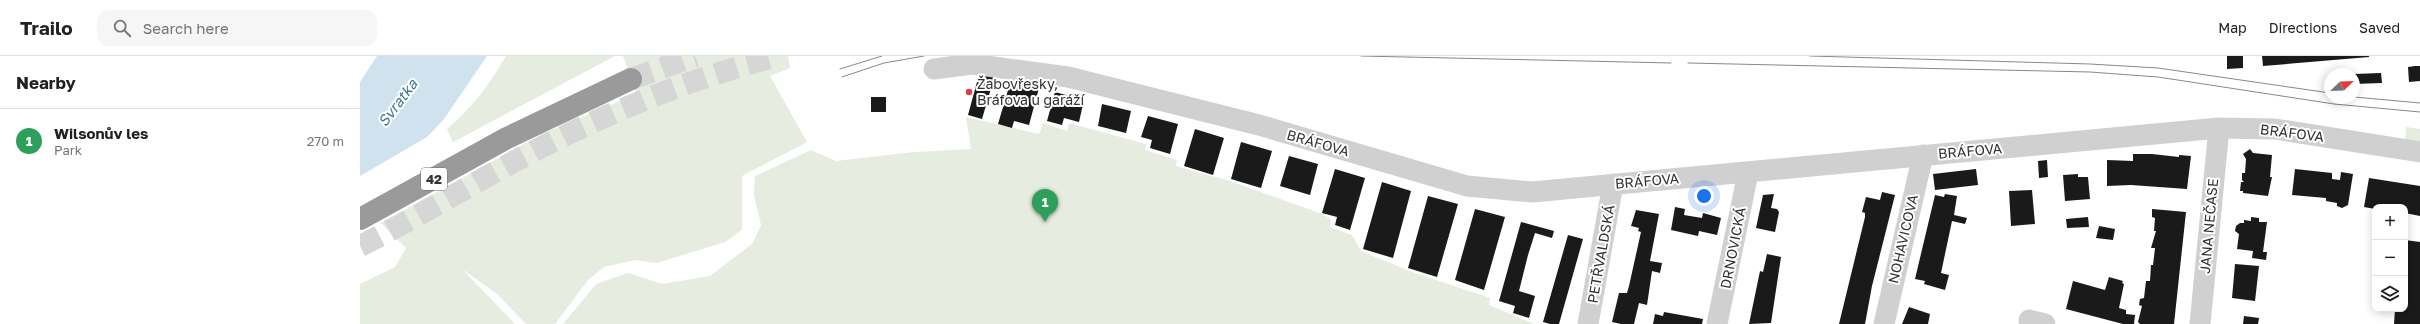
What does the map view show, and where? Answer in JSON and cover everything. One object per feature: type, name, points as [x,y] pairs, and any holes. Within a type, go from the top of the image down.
[{"type":"highway","name":"42","points":[[360,218],[507,138],[631,79]]},
{"type":"street","name":"BRÁFOVA","points":[[934,68],[972,64],[1068,77],[1259,126],[1467,186],[1532,192],[2219,128],[2275,129],[2420,152]]},
{"type":"street","name":"JANA NEČASE","points":[[2200,324],[2219,128]]},
{"type":"street","name":"NOHAVICOVA","points":[[1884,324],[1923,155]]},
{"type":"street","name":"DRNOVICKÁ","points":[[1717,324],[1748,173]]},
{"type":"street","name":"PETŘVALDSKÁ","points":[[1588,324],[1613,184]]},
{"type":"shaded area","points":[[506,56],[615,56],[453,142],[447,129],[465,113],[480,95]]},
{"type":"shaded area","points":[[623,56],[788,56],[790,68],[770,76],[807,142],[742,176],[742,230],[725,242],[657,263],[635,260],[604,267],[588,280],[555,324],[526,324],[497,294],[462,269],[515,324],[360,324],[360,284],[395,267],[406,248],[381,223],[542,134],[636,94]]},
{"type":"shaded area","points":[[966,117],[1039,134],[1043,123],[1067,131],[1069,123],[1146,144],[1145,150],[1177,160],[1176,166],[1230,181],[1322,214],[1331,219],[1330,227],[1352,235],[1361,251],[1412,272],[1490,298],[1489,305],[1534,324],[563,324],[596,284],[628,273],[662,284],[710,276],[753,243],[761,225],[754,195],[755,176],[811,150],[836,161],[914,152],[971,149]]},
{"type":"shaded area","points":[[2406,127],[2420,129],[2420,143],[2405,141]]},
{"type":"water","name":"Svratka","points":[[377,56],[487,56],[444,119],[427,137],[360,176],[360,82]]},
{"type":"building","points":[[2227,56],[2243,56],[2243,68],[2227,69]]},
{"type":"building","points":[[2262,56],[2369,56],[2369,57],[2263,66]]},
{"type":"building","points":[[2420,66],[2420,81],[2409,82],[2408,67]]},
{"type":"building","points":[[980,71],[995,75],[982,119],[968,115]]},
{"type":"building","points":[[2381,73],[2382,83],[2360,84],[2360,74]]},
{"type":"building","points":[[1011,80],[1039,88],[1029,125],[1014,121],[1012,128],[998,124]]},
{"type":"building","points":[[1055,92],[1084,100],[1079,122],[1064,118],[1062,125],[1047,121]]},
{"type":"building","points":[[871,97],[886,97],[886,112],[871,112]]},
{"type":"building","points":[[1102,104],[1131,111],[1126,133],[1098,126]]},
{"type":"building","points":[[1148,116],[1178,124],[1170,154],[1150,148],[1152,140],[1141,137]]},
{"type":"building","points":[[1195,129],[1224,138],[1213,175],[1184,166]]},
{"type":"building","points":[[1241,142],[1272,151],[1261,188],[1231,179]]},
{"type":"building","points":[[2250,149],[2253,153],[2272,155],[2270,177],[2272,177],[2268,196],[2243,193],[2243,191],[2240,191],[2241,182],[2244,182],[2242,180],[2242,173],[2245,173],[2246,159],[2243,154]]},
{"type":"building","points":[[2133,154],[2152,154],[2179,157],[2179,155],[2191,156],[2187,189],[2131,185],[2107,186],[2107,160],[2133,161]]},
{"type":"building","points":[[1289,156],[1318,164],[1310,195],[1280,186]]},
{"type":"building","points":[[2047,160],[2048,177],[2039,178],[2038,161]]},
{"type":"building","points":[[1335,169],[1365,178],[1350,230],[1335,225],[1337,217],[1322,213]]},
{"type":"building","points":[[1976,169],[1978,185],[1935,190],[1933,174]]},
{"type":"building","points":[[2295,169],[2332,173],[2332,179],[2340,180],[2341,172],[2353,174],[2348,205],[2342,208],[2337,206],[2337,203],[2326,201],[2326,198],[2292,195]]},
{"type":"building","points":[[2078,174],[2078,177],[2088,177],[2090,199],[2065,201],[2063,175]]},
{"type":"building","points":[[2369,178],[2420,186],[2420,216],[2408,214],[2408,204],[2372,204],[2372,208],[2364,207]]},
{"type":"building","points":[[1382,182],[1411,191],[1393,258],[1363,249]]},
{"type":"building","points":[[2032,190],[2035,224],[2011,226],[2009,191]]},
{"type":"building","points":[[1882,192],[1895,195],[1872,286],[1865,324],[1839,324],[1865,217],[1865,213],[1862,212],[1866,197],[1880,200]]},
{"type":"building","points":[[1774,194],[1771,208],[1777,209],[1779,212],[1775,232],[1756,228],[1763,195]]},
{"type":"building","points":[[1945,194],[1957,196],[1954,215],[1967,218],[1965,224],[1952,221],[1941,273],[1949,275],[1945,290],[1924,284],[1925,281],[1915,279],[1935,195],[1944,197]]},
{"type":"building","points":[[1428,196],[1458,204],[1437,277],[1408,268]]},
{"type":"building","points":[[1675,207],[1685,209],[1684,215],[1702,218],[1703,213],[1721,218],[1717,235],[1699,231],[1698,236],[1671,230]]},
{"type":"building","points":[[1475,209],[1505,217],[1484,290],[1455,280]]},
{"type":"building","points":[[2152,209],[2186,212],[2174,324],[2140,324],[2138,322],[2142,306],[2139,305],[2140,299],[2144,298],[2146,281],[2150,281],[2151,265],[2153,265],[2155,248],[2151,248],[2156,231],[2154,231],[2155,218],[2152,217]]},
{"type":"building","points":[[1636,210],[1659,214],[1650,261],[1662,263],[1660,273],[1652,271],[1647,305],[1639,303],[1634,324],[1621,324],[1612,322],[1619,293],[1627,293],[1641,232],[1638,231],[1639,228],[1631,226]]},
{"type":"building","points":[[2088,217],[2089,227],[2067,228],[2066,219]]},
{"type":"building","points":[[2251,217],[2259,218],[2259,222],[2267,222],[2263,252],[2267,252],[2266,260],[2252,258],[2253,251],[2237,249],[2239,234],[2235,231],[2236,226],[2240,223],[2244,223],[2244,220],[2251,221]]},
{"type":"building","points":[[1521,222],[1554,231],[1552,238],[1535,233],[1528,255],[1519,291],[1535,296],[1529,318],[1513,313],[1515,306],[1499,301]]},
{"type":"building","points":[[2099,226],[2115,229],[2113,240],[2096,238]]},
{"type":"building","points":[[1568,235],[1583,239],[1559,324],[1550,324],[1543,322]]},
{"type":"building","points":[[2408,240],[2420,242],[2420,324],[2394,324],[2395,312],[2408,312]]},
{"type":"building","points":[[1767,254],[1781,257],[1771,323],[1749,324],[1760,271],[1763,272]]},
{"type":"building","points":[[2235,264],[2259,266],[2255,301],[2232,298]]},
{"type":"building","points":[[2109,277],[2123,281],[2122,283],[2124,284],[2119,308],[2126,310],[2126,314],[2135,315],[2134,324],[2123,324],[2066,309],[2073,281],[2105,290]]},
{"type":"building","points":[[1909,307],[1930,314],[1928,324],[1902,324]]},
{"type":"building","points":[[1664,312],[1703,319],[1702,324],[1653,324],[1655,314],[1663,316]]},
{"type":"building","points":[[2244,316],[2259,318],[2258,324],[2243,324]]},
{"type":"tunnel","points":[[631,79],[695,56]]},
{"type":"tunnel","points":[[360,246],[517,160],[580,128],[678,87],[712,75],[779,56]]},
{"type":"tram line","points":[[840,69],[882,56]]},
{"type":"tram line","points":[[842,77],[884,63],[924,56]]},
{"type":"tram line","points":[[1361,56],[1671,63]]},
{"type":"tram line","points":[[1810,56],[2090,64],[2158,68],[2324,92]]},
{"type":"tram line","points":[[1688,63],[2090,72],[2158,77],[2334,104],[2420,112]]},
{"type":"tram line","points":[[2360,98],[2420,103]]},
{"type":"place","name":"Žabovřesky, Bráfova u garáží","points":[[969,92]]},
{"type":"place","name":"Wilsonův les","points":[[1045,222]]}]
